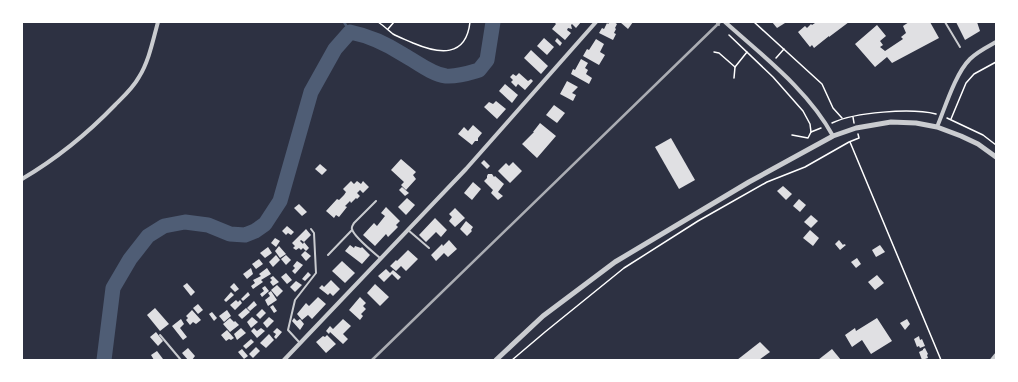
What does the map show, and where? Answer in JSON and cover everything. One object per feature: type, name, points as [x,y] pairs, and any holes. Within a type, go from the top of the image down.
[{"type":"street","points":[[22,179],[81,137],[107,114],[131,89],[146,64],[158,22]]},
{"type":"street","points":[[284,360],[466,169],[596,22]]},
{"type":"street","points":[[725,22],[772,64],[814,106],[833,136]]},
{"type":"street","points":[[937,127],[964,65],[979,52],[996,42]]},
{"type":"street","points":[[496,360],[543,316],[616,262],[749,182],[833,136],[856,128],[891,122],[916,124],[937,127],[978,144],[996,157]]},
{"type":"street","points":[[992,360],[996,355]]},
{"type":"lane","points":[[945,22],[960,47]]},
{"type":"lane","points":[[328,255],[352,230],[354,223],[376,201]]},
{"type":"lane","points":[[300,343],[288,330],[295,300],[316,273],[314,233],[311,229]]},
{"type":"lane","points":[[352,230],[380,259]]},
{"type":"lane","points":[[408,230],[429,248]]},
{"type":"lane","points":[[160,335],[181,360]]},
{"type":"path","points":[[378,22],[401,37],[432,50],[444,52],[464,42],[469,32],[470,22]]},
{"type":"path","points":[[388,29],[394,22]]},
{"type":"path","points":[[716,22],[722,28]]},
{"type":"path","points":[[754,22],[822,84],[833,108],[842,118]]},
{"type":"path","points":[[727,33],[773,77],[799,106],[810,124],[811,132],[808,138],[792,135]]},
{"type":"path","points":[[772,64],[784,49]]},
{"type":"path","points":[[714,52],[719,53],[735,67]]},
{"type":"path","points":[[734,78],[735,67],[747,52]]},
{"type":"path","points":[[951,119],[966,83],[974,74],[996,62]]},
{"type":"path","points":[[811,132],[842,118],[883,112],[913,111],[934,113],[951,119],[983,135],[996,145]]},
{"type":"path","points":[[512,360],[544,332],[624,268],[698,222],[767,182],[805,167],[859,138],[856,128]]},
{"type":"path","points":[[850,142],[941,360]]},
{"type":"building","points":[[554,22],[581,22],[576,28],[572,24],[572,29],[568,28],[567,30],[571,33],[565,40],[552,29],[556,24]]},
{"type":"building","points":[[610,22],[617,24],[614,33],[616,34],[613,40],[599,33],[602,28],[604,29],[607,23],[608,24]]},
{"type":"building","points":[[620,22],[633,22],[628,29]]},
{"type":"building","points":[[772,22],[784,22],[785,23],[777,28]]},
{"type":"building","points":[[814,22],[849,22],[814,48],[812,45],[810,47],[798,32],[805,26],[807,28],[811,24],[812,25],[815,23]]},
{"type":"building","points":[[909,22],[930,22],[939,38],[892,63],[887,57],[875,67],[855,44],[877,25],[886,36],[880,41],[883,45],[880,47],[885,51],[903,39],[901,37],[906,33],[903,26]]},
{"type":"building","points":[[956,22],[977,22],[980,31],[965,40]]},
{"type":"building","points":[[544,38],[554,47],[547,55],[537,46]]},
{"type":"building","points":[[557,38],[562,43],[560,46],[555,41]]},
{"type":"building","points":[[596,39],[604,44],[600,52],[605,55],[599,65],[583,56]]},
{"type":"building","points":[[531,50],[548,66],[541,74],[524,58]]},
{"type":"building","points":[[581,59],[588,63],[585,68],[588,70],[586,74],[592,78],[589,84],[571,74]]},
{"type":"building","points":[[519,73],[528,81],[531,79],[533,81],[525,90],[518,84],[516,87],[511,82],[513,80],[510,77],[513,74],[516,76]]},
{"type":"building","points":[[567,81],[578,87],[572,93],[576,95],[573,101],[560,94]]},
{"type":"building","points":[[505,84],[518,95],[512,103],[499,91]]},
{"type":"building","points":[[496,101],[506,109],[497,119],[484,107],[489,102],[493,104]]},
{"type":"building","points":[[554,105],[565,113],[557,123],[546,115]]},
{"type":"building","points":[[540,123],[556,136],[537,158],[522,144],[534,132]]},
{"type":"building","points":[[473,125],[482,133],[478,138],[478,141],[475,141],[472,145],[458,134],[464,127],[468,131]]},
{"type":"building","points":[[671,138],[695,180],[679,189],[655,147]]},
{"type":"building","points":[[401,159],[416,172],[413,175],[416,179],[406,190],[401,185],[404,182],[391,170]]},
{"type":"building","points":[[484,160],[490,166],[487,169],[481,163]]},
{"type":"building","points":[[513,162],[522,171],[510,183],[498,171],[506,163],[509,166]]},
{"type":"building","points":[[320,164],[327,170],[322,175],[315,169]]},
{"type":"building","points":[[488,174],[492,174],[504,184],[498,192],[503,196],[498,200],[491,193],[493,190],[484,181]]},
{"type":"building","points":[[351,181],[354,184],[357,181],[361,184],[363,181],[369,187],[363,193],[360,190],[357,193],[360,196],[351,203],[350,201],[345,206],[347,207],[339,217],[336,215],[334,218],[326,211],[337,199],[339,200],[344,195],[346,192],[343,189]]},
{"type":"building","points":[[473,182],[481,189],[472,200],[464,193]]},
{"type":"building","points":[[783,186],[792,194],[786,200],[777,191]]},
{"type":"building","points":[[402,187],[409,193],[405,196],[399,190]]},
{"type":"building","points":[[407,198],[415,205],[406,215],[398,207]]},
{"type":"building","points":[[799,199],[806,205],[800,212],[793,206]]},
{"type":"building","points":[[299,204],[307,212],[302,216],[294,208]]},
{"type":"building","points":[[386,207],[400,221],[396,225],[398,227],[388,237],[386,234],[375,246],[363,235],[374,223],[377,226],[385,216],[381,213]]},
{"type":"building","points":[[455,208],[465,218],[455,227],[449,221],[452,217],[449,214]]},
{"type":"building","points":[[811,215],[818,221],[811,228],[804,222]]},
{"type":"building","points":[[435,218],[447,230],[441,237],[436,232],[426,242],[419,235]]},
{"type":"building","points":[[466,221],[473,227],[471,230],[472,231],[467,236],[460,229]]},
{"type":"building","points":[[287,226],[294,232],[291,235],[288,233],[286,235],[282,231]]},
{"type":"building","points":[[306,229],[311,235],[304,242],[309,248],[306,251],[303,248],[301,250],[299,248],[296,250],[293,248],[295,246],[292,243]]},
{"type":"building","points":[[810,230],[819,238],[813,246],[803,238]]},
{"type":"building","points":[[275,238],[280,241],[276,247],[271,243]]},
{"type":"building","points":[[449,240],[457,249],[448,257],[444,253],[436,261],[431,255],[442,244],[443,246]]},
{"type":"building","points":[[839,240],[843,245],[846,245],[840,250],[835,244]]},
{"type":"building","points":[[350,245],[354,248],[355,246],[362,247],[370,255],[362,264],[345,251]]},
{"type":"building","points":[[880,245],[885,252],[876,257],[872,250]]},
{"type":"building","points":[[279,246],[286,254],[280,258],[275,251]]},
{"type":"building","points":[[268,247],[272,253],[265,258],[260,253]]},
{"type":"building","points":[[408,250],[418,259],[406,271],[401,266],[396,271],[390,266]]},
{"type":"building","points":[[305,251],[311,256],[306,261],[301,255]]},
{"type":"building","points":[[276,255],[280,260],[273,267],[269,262]]},
{"type":"building","points":[[286,255],[291,260],[286,265],[281,259]]},
{"type":"building","points":[[857,258],[861,264],[856,268],[851,262]]},
{"type":"building","points":[[259,259],[263,264],[256,269],[252,264]]},
{"type":"building","points":[[297,261],[303,265],[295,274],[292,271],[295,268],[293,266]]},
{"type":"building","points":[[342,261],[355,273],[345,283],[332,271]]},
{"type":"building","points":[[251,268],[253,274],[247,279],[243,274]]},
{"type":"building","points":[[267,268],[271,274],[261,280],[263,282],[253,289],[251,286],[255,283],[253,280],[261,276],[259,274]]},
{"type":"building","points":[[386,269],[390,273],[393,270],[401,277],[398,280],[392,274],[384,282],[378,276]]},
{"type":"building","points":[[308,272],[311,275],[305,281],[302,279]]},
{"type":"building","points":[[286,273],[292,280],[287,284],[281,277]]},
{"type":"building","points":[[877,275],[884,283],[875,290],[868,282]]},
{"type":"building","points":[[273,276],[279,282],[273,286],[270,282],[272,280],[270,278]]},
{"type":"building","points":[[331,280],[340,289],[333,296],[330,293],[328,295],[319,288],[322,285],[324,287]]},
{"type":"building","points":[[296,281],[302,285],[295,292],[290,287]]},
{"type":"building","points":[[187,283],[195,292],[191,296],[183,286]]},
{"type":"building","points":[[234,283],[239,289],[235,292],[230,287]]},
{"type":"building","points":[[375,284],[389,297],[380,306],[367,293]]},
{"type":"building","points":[[277,285],[283,291],[277,297],[271,290]]},
{"type":"building","points":[[265,286],[269,291],[262,297],[260,294],[264,291],[262,288]]},
{"type":"building","points":[[271,291],[277,300],[268,306],[265,300],[270,296],[268,293]]},
{"type":"building","points":[[231,292],[234,295],[226,302],[224,300]]},
{"type":"building","points":[[248,292],[250,295],[243,301],[241,299]]},
{"type":"building","points":[[318,297],[326,304],[312,319],[308,315],[302,320],[297,314],[306,303],[309,306]]},
{"type":"building","points":[[360,297],[366,303],[363,306],[366,309],[361,314],[363,316],[360,320],[349,310]]},
{"type":"building","points":[[236,300],[238,302],[240,300],[242,303],[235,310],[230,305]]},
{"type":"building","points":[[254,301],[257,305],[250,311],[247,308]]},
{"type":"building","points":[[198,304],[203,310],[198,314],[193,308]]},
{"type":"building","points":[[273,305],[277,311],[274,313],[270,307]]},
{"type":"building","points":[[155,308],[169,324],[160,331],[147,315]]},
{"type":"building","points":[[246,308],[250,312],[242,319],[238,315]]},
{"type":"building","points":[[262,309],[266,313],[260,319],[256,315]]},
{"type":"building","points":[[192,310],[201,320],[196,324],[193,322],[190,325],[186,320],[188,318],[186,316]]},
{"type":"building","points":[[227,310],[231,316],[224,322],[219,316]]},
{"type":"building","points":[[212,312],[217,318],[214,321],[209,314]]},
{"type":"building","points":[[252,317],[258,322],[251,328],[247,322]]},
{"type":"building","points":[[269,317],[274,321],[267,328],[263,323]]},
{"type":"building","points":[[230,318],[239,325],[230,332],[223,324]]},
{"type":"building","points":[[294,318],[297,321],[300,319],[304,324],[300,330],[292,321]]},
{"type":"building","points":[[877,318],[892,341],[871,354],[862,340],[852,347],[845,335],[855,328],[856,331]]},
{"type":"building","points":[[181,319],[184,324],[180,328],[187,337],[183,340],[172,326]]},
{"type":"building","points":[[343,319],[351,326],[343,334],[348,339],[343,344],[330,332],[329,334],[326,331],[330,326],[333,329]]},
{"type":"building","points":[[907,319],[910,324],[905,330],[900,323]]},
{"type":"building","points":[[241,328],[246,333],[237,340],[234,334]]},
{"type":"building","points":[[254,328],[257,331],[261,328],[265,331],[257,338],[251,331]]},
{"type":"building","points":[[277,328],[282,332],[276,339],[274,337],[276,334],[273,332]]},
{"type":"building","points":[[227,330],[234,338],[226,341],[221,335]]},
{"type":"building","points":[[156,332],[163,341],[158,346],[150,337]]},
{"type":"building","points":[[269,334],[274,340],[266,348],[260,343]]},
{"type":"building","points":[[327,335],[336,344],[326,353],[316,342],[323,336],[325,337]]},
{"type":"building","points":[[919,336],[920,340],[922,339],[925,346],[920,348],[919,346],[917,347],[914,339]]},
{"type":"building","points":[[251,339],[254,342],[246,349],[243,346]]},
{"type":"building","points":[[760,342],[770,352],[759,360],[737,360]]},
{"type":"building","points":[[256,347],[260,351],[253,358],[249,354]]},
{"type":"building","points":[[188,348],[195,356],[192,360],[188,360],[182,353]]},
{"type":"building","points":[[925,348],[928,358],[922,360],[919,352]]},
{"type":"building","points":[[242,349],[248,356],[244,359],[238,352]]},
{"type":"building","points":[[832,349],[841,360],[818,360]]},
{"type":"building","points":[[157,351],[163,359],[162,360],[154,360],[151,355]]},
{"type":"waterway","points":[[344,22],[350,32]]},
{"type":"waterway","points":[[104,360],[113,288],[130,259],[148,236],[164,226],[185,222],[208,225],[230,234],[245,235],[255,231],[265,224],[280,201],[311,92],[335,49],[350,32],[385,44],[435,73],[446,76],[454,76],[479,70],[487,60],[493,22]]},
{"type":"railway","points":[[372,360],[720,22]]}]
